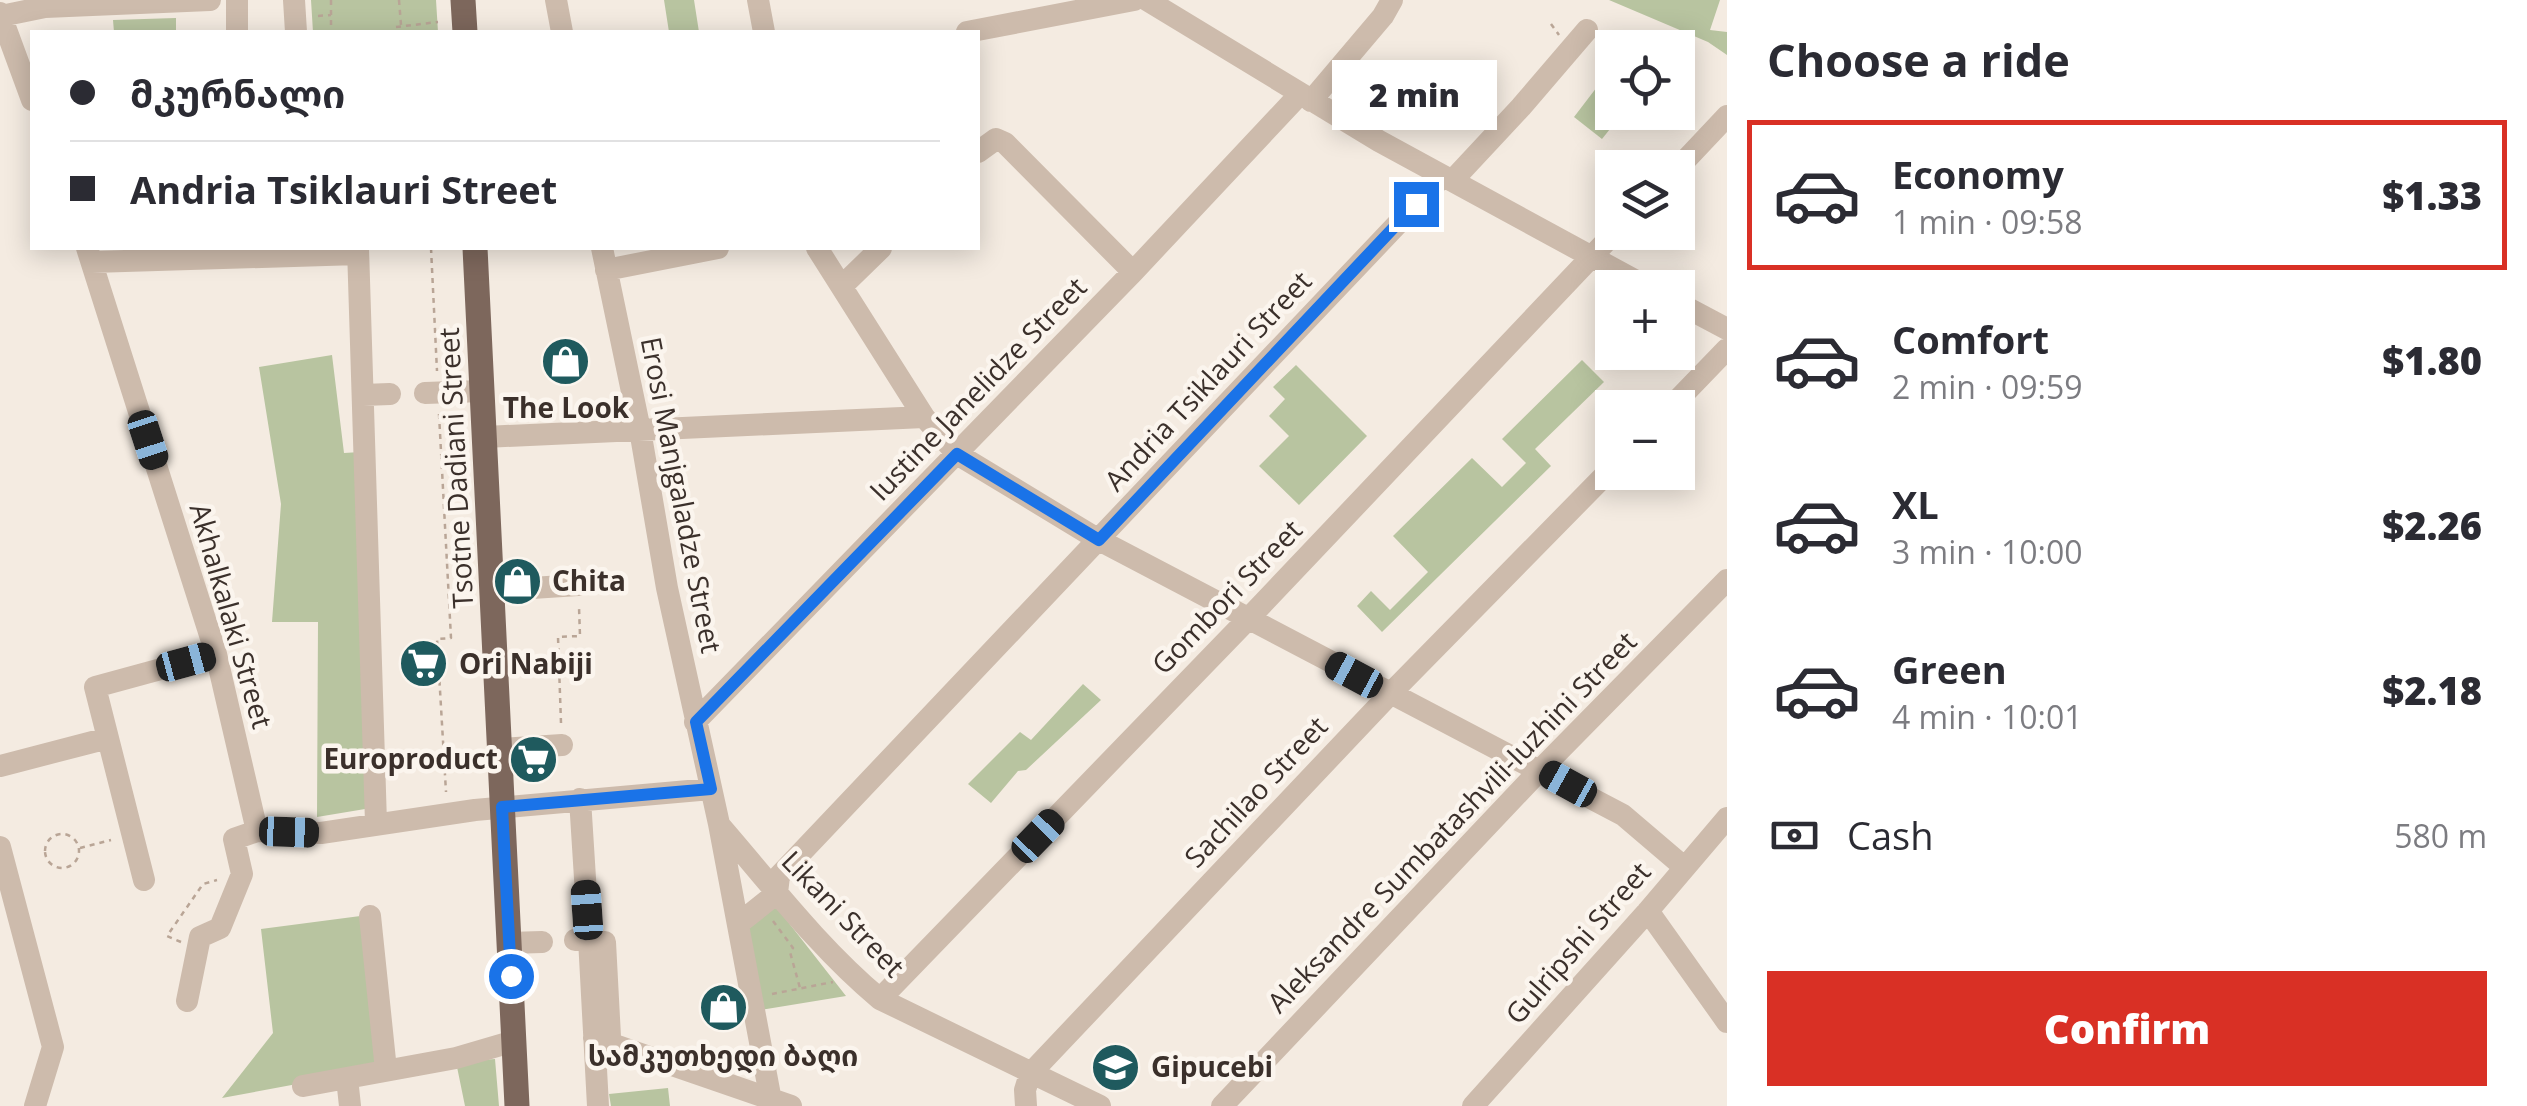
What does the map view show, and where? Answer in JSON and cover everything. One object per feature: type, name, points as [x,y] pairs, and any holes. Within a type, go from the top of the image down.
[{"type":"main road","points":[[463,0],[465,30]]},
{"type":"main road","name":"Tsotne Dadiani Street","points":[[475,250],[484,438],[513,589],[500,749],[517,1106]]},
{"type":"street","points":[[30,95],[1,15],[45,6],[210,0]]},
{"type":"street","points":[[237,0],[237,30]]},
{"type":"street","points":[[556,0],[562,30]]},
{"type":"street","points":[[758,0],[764,30]]},
{"type":"street","points":[[977,30],[1134,0]]},
{"type":"street","points":[[1147,0],[1305,98],[1615,270]]},
{"type":"street","points":[[1176,18],[1194,0]]},
{"type":"street","name":"Iustine Janelidze Street","points":[[696,722],[1397,1]]},
{"type":"street","name":"Andria Tsiklauri Street","points":[[738,924],[777,893],[780,876],[1448,178],[1522,107],[1586,30]]},
{"type":"street","points":[[1695,150],[1727,116]]},
{"type":"street","points":[[980,151],[996,139],[1005,144],[1133,272]]},
{"type":"street","points":[[90,255],[358,250],[376,824]]},
{"type":"street","points":[[604,259],[697,250]]},
{"type":"street","points":[[818,250],[924,417],[957,454],[1099,540],[1623,814],[1684,868]]},
{"type":"street","points":[[842,286],[880,250]]},
{"type":"street","name":"Gombori Street","points":[[880,1000],[1598,250]]},
{"type":"street","name":"Akhalkalaki Street","points":[[90,255],[216,654],[257,831]]},
{"type":"street","name":"Erosi Manjgaladze Street","points":[[604,259],[640,430],[667,588],[777,1104]]},
{"type":"street","points":[[1695,312],[1727,329]]},
{"type":"street","points":[[1687,390],[1727,349]]},
{"type":"street","points":[[431,393],[482,391]]},
{"type":"street","points":[[363,395],[390,394]]},
{"type":"street","points":[[484,438],[924,417]]},
{"type":"street","name":"Sachilao Street","points":[[1030,1074],[1390,694],[1595,485]]},
{"type":"street","name":"Aleksandre Sumbatashvili-Iuzhini Street","points":[[1222,1106],[1541,769],[1727,580]]},
{"type":"street","points":[[513,589],[578,585]]},
{"type":"street","points":[[144,880],[95,687],[216,654]]},
{"type":"street","points":[[0,766],[108,738]]},
{"type":"street","points":[[500,749],[562,745]]},
{"type":"street","points":[[187,1001],[200,936],[220,928],[242,874],[234,839],[257,831],[321,833],[447,813],[711,789]]},
{"type":"street","points":[[580,800],[587,910]]},
{"type":"street","name":"Gulripshi Street","points":[[1473,1106],[1684,868],[1718,845],[1727,818]]},
{"type":"street","name":"Likani Street","points":[[719,824],[854,978],[880,1000],[1100,1106]]},
{"type":"street","points":[[0,847],[53,1047],[35,1106]]},
{"type":"street","points":[[729,878],[743,867],[757,868]]},
{"type":"street","points":[[729,878],[777,893]]},
{"type":"street","points":[[1648,912],[1727,1022]]},
{"type":"street","points":[[370,916],[386,1070]]},
{"type":"street","points":[[582,941],[605,942],[598,1106]]},
{"type":"street","points":[[509,943],[542,942]]},
{"type":"street","points":[[602,1040],[777,1104]]},
{"type":"street","points":[[303,1086],[456,1058],[514,1041]]},
{"type":"street","points":[[1026,1106],[1024,1090],[1030,1074]]},
{"type":"street","points":[[347,1078],[350,1106]]},
{"type":"path","points":[[331,0],[332,30]]},
{"type":"path","points":[[400,0],[399,27],[438,22]]},
{"type":"path","points":[[298,16],[331,15]]},
{"type":"path","points":[[431,250],[431,393],[451,638],[437,639],[447,813]]},
{"type":"path","points":[[562,745],[558,637],[580,636],[578,585]]},
{"type":"path","points":[[79,848],[132,835]]},
{"type":"path","points":[[56,836],[73,838],[79,848],[77,860],[68,867],[57,868],[46,857],[46,846],[56,836]]},
{"type":"path","points":[[197,950],[167,936],[204,884],[217,880]]},
{"type":"path","points":[[771,918],[793,948],[790,952],[800,989]]},
{"type":"path","points":[[752,997],[854,978]]},
{"type":"green space","points":[[311,0],[436,0],[438,30],[313,30]]},
{"type":"green space","points":[[664,0],[694,0],[699,30],[669,30]]},
{"type":"green space","points":[[1609,0],[1720,0],[1710,30],[1727,32],[1727,55],[1695,36],[1695,30],[1680,30]]},
{"type":"green space","points":[[176,18],[176,30],[114,30],[113,20]]},
{"type":"green space","points":[[1595,90],[1595,130],[1609,130],[1602,139],[1574,117]]},
{"type":"green space","points":[[332,355],[344,453],[360,452],[371,808],[317,817],[318,622],[272,622],[281,504],[259,367]]},
{"type":"green space","points":[[1582,360],[1604,382],[1535,449],[1551,466],[1382,632],[1357,606],[1371,591],[1390,610],[1428,572],[1393,536],[1472,458],[1502,487],[1526,463],[1502,439]]},
{"type":"green space","points":[[1296,365],[1367,436],[1299,505],[1259,466],[1289,436],[1269,416],[1285,399],[1273,387]]},
{"type":"green space","points":[[1083,684],[1101,700],[1026,770],[1018,771],[991,803],[968,784],[1020,732],[1031,740]]},
{"type":"green space","points":[[774,904],[846,996],[760,1010],[744,928]]},
{"type":"green space","points":[[368,915],[383,1068],[222,1098],[273,1033],[261,929]]},
{"type":"green space","points":[[495,1059],[499,1106],[465,1106],[456,1062]]},
{"type":"green space","points":[[668,1088],[670,1106],[611,1106],[609,1094]]},
{"type":"place","name":"The Look","points":[[566,361]]},
{"type":"place","name":"Chita","points":[[517,581]]},
{"type":"place","name":"Ori Nabiji","points":[[424,664]]},
{"type":"place","name":"Europroduct","points":[[533,759]]},
{"type":"place","name":"სამკუთხედი ბაღი","points":[[723,1008]]},
{"type":"place","name":"Gipucebi","points":[[1116,1067]]},
{"type":"route","points":[[511,976],[502,807],[711,789],[696,722],[957,454],[1099,540],[1416,204]]}]
